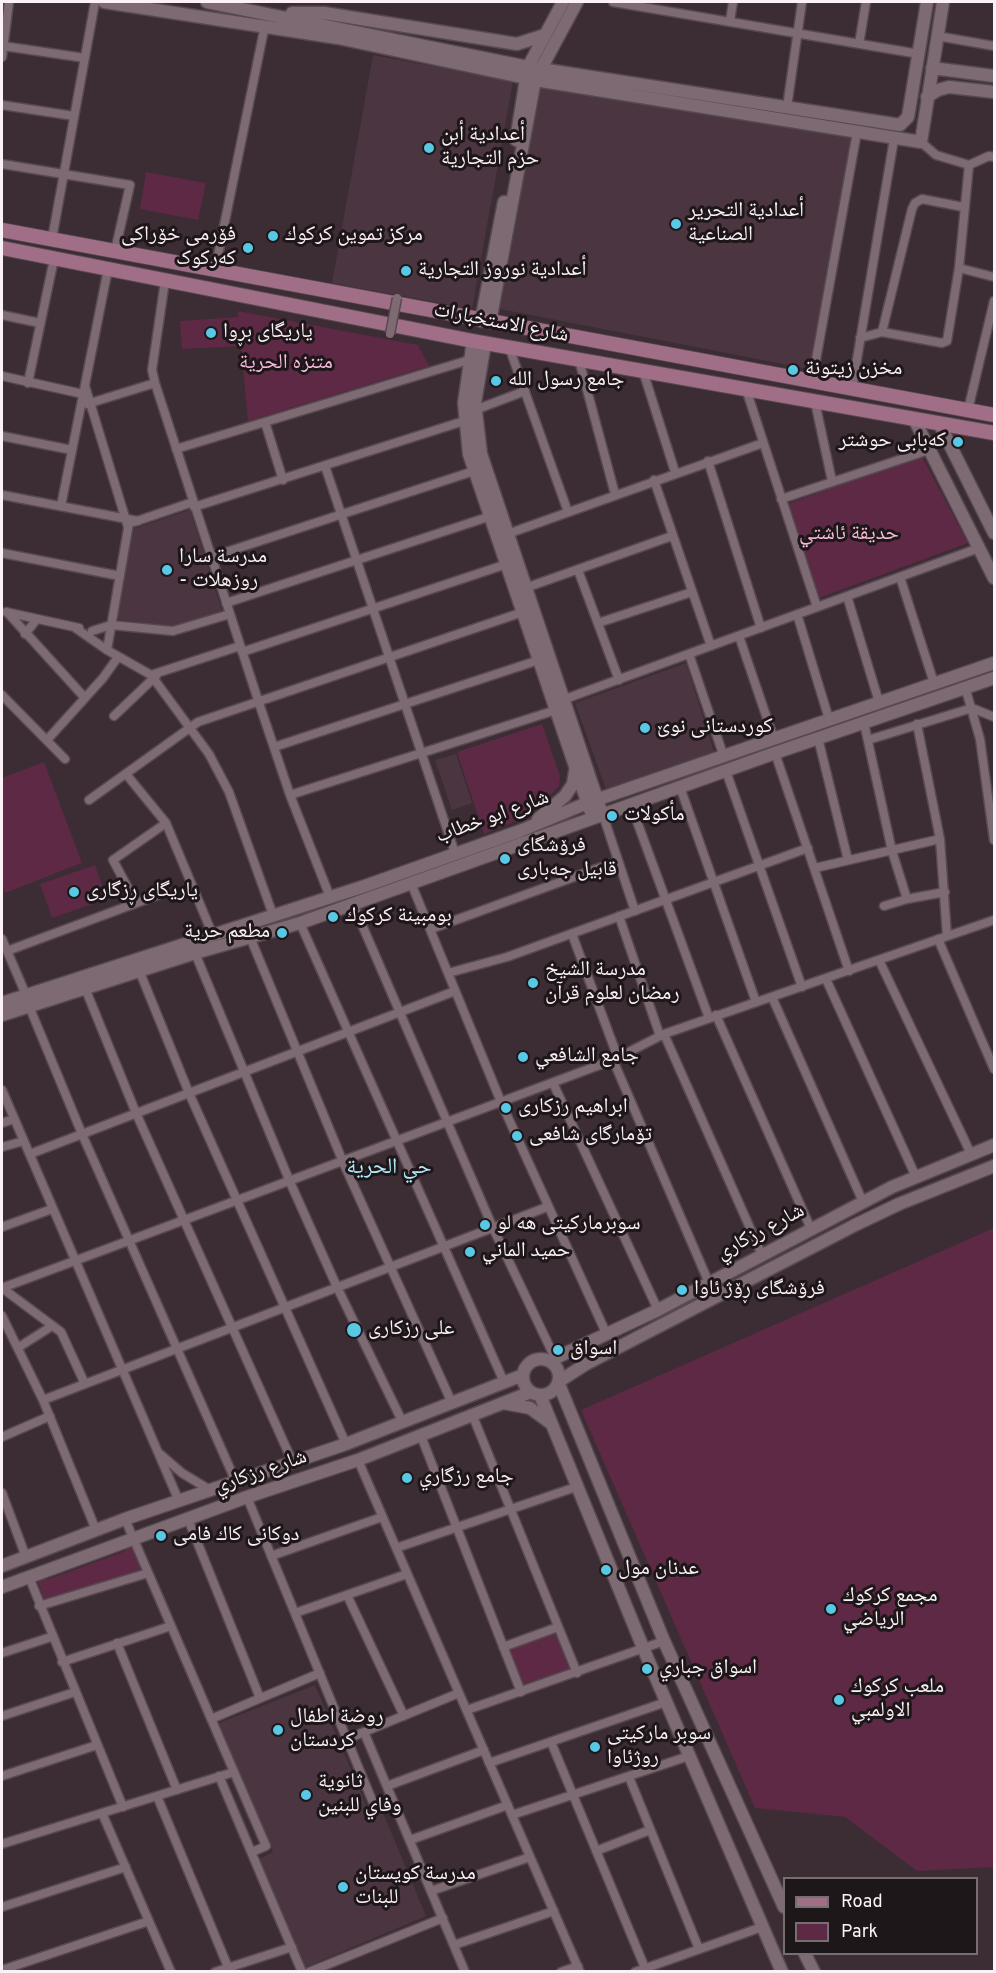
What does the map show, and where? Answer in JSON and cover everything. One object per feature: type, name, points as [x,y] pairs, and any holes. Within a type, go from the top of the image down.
[{"type":"main road","name":"شارع الاستخبارات","points":[[2,230],[994,415]]},
{"type":"main road","name":"شارع الاستخبارات","points":[[2,248],[479,342],[994,434]]},
{"type":"main road","points":[[310,308],[314,290]]},
{"type":"main road","points":[[763,392],[766,373]]},
{"type":"street","points":[[2,57],[9,2]]},
{"type":"street","points":[[52,239],[95,2]]},
{"type":"street","points":[[104,2],[265,25],[921,142],[936,155],[969,165],[989,156],[994,157]]},
{"type":"street","points":[[207,2],[271,14],[532,74],[808,109],[900,125],[906,122],[927,2]]},
{"type":"street","points":[[486,321],[532,74],[544,35],[563,2]]},
{"type":"street","points":[[532,74],[578,2]]},
{"type":"street","points":[[613,2],[656,5],[798,34],[919,54]]},
{"type":"street","points":[[730,21],[733,2]]},
{"type":"street","points":[[787,107],[802,2]]},
{"type":"street","points":[[859,44],[866,2]]},
{"type":"street","points":[[921,142],[943,2]]},
{"type":"street","points":[[271,14],[325,7],[517,44],[544,35]]},
{"type":"street","points":[[215,270],[265,25]]},
{"type":"street","points":[[937,36],[994,46]]},
{"type":"street","points":[[3,46],[85,58]]},
{"type":"street","points":[[932,68],[994,76]]},
{"type":"street","points":[[960,88],[962,72]]},
{"type":"street","points":[[927,98],[943,88],[994,92]]},
{"type":"street","points":[[2,105],[74,116]]},
{"type":"street","points":[[806,123],[808,109]]},
{"type":"street","points":[[812,382],[857,132]]},
{"type":"street","points":[[852,389],[894,139]]},
{"type":"street","points":[[2,164],[130,185],[115,251]]},
{"type":"street","points":[[860,339],[882,332],[942,343],[947,341],[959,268],[963,207],[969,165]]},
{"type":"street","points":[[882,332],[912,209],[922,199],[963,207]]},
{"type":"street","points":[[28,383],[54,259]]},
{"type":"street","points":[[959,268],[994,277]]},
{"type":"street","points":[[61,506],[85,397],[108,269]]},
{"type":"street","points":[[165,281],[152,370],[155,383],[193,505],[290,795],[330,897]]},
{"type":"street","points":[[390,334],[397,298]]},
{"type":"street","points":[[968,410],[994,301]]},
{"type":"street","points":[[2,315],[40,323]]},
{"type":"street","points":[[479,342],[469,360],[464,422],[474,471],[575,770],[593,802]]},
{"type":"street","points":[[479,342],[475,410],[482,454],[565,699],[598,817],[618,861],[635,911]]},
{"type":"street","points":[[984,346],[994,348]]},
{"type":"street","points":[[509,347],[568,512]]},
{"type":"street","points":[[176,449],[469,360]]},
{"type":"street","points":[[579,360],[615,494]]},
{"type":"street","points":[[643,371],[675,472]]},
{"type":"street","points":[[2,376],[85,397],[155,383]]},
{"type":"street","points":[[746,389],[817,607]]},
{"type":"street","points":[[475,410],[525,391]]},
{"type":"street","points":[[85,397],[130,522],[107,650]]},
{"type":"street","points":[[814,402],[832,481]]},
{"type":"street","points":[[914,419],[994,578]]},
{"type":"street","points":[[265,422],[283,480]]},
{"type":"street","points":[[2,495],[130,522],[283,480],[464,422]]},
{"type":"street","points":[[939,423],[994,533]]},
{"type":"street","points":[[2,436],[72,450]]},
{"type":"street","points":[[510,533],[675,472],[763,443]]},
{"type":"street","points":[[782,499],[929,450]]},
{"type":"street","points":[[708,461],[761,628]]},
{"type":"street","points":[[325,466],[455,853]]},
{"type":"street","points":[[211,557],[474,471]]},
{"type":"street","points":[[654,480],[711,646]]},
{"type":"street","points":[[226,603],[491,516]]},
{"type":"street","points":[[528,587],[672,536]]},
{"type":"street","points":[[565,699],[979,548]]},
{"type":"street","points":[[2,553],[120,576]]},
{"type":"street","points":[[114,716],[154,676],[373,609],[507,564]]},
{"type":"street","points":[[579,570],[619,680]]},
{"type":"street","points":[[900,577],[934,683]]},
{"type":"street","points":[[598,623],[692,592]]},
{"type":"street","points":[[846,596],[879,702]]},
{"type":"street","points":[[4,612],[109,634]]},
{"type":"street","points":[[4,612],[85,698]]},
{"type":"street","points":[[90,800],[190,728],[258,700],[522,612]]},
{"type":"street","points":[[92,631],[111,625],[173,631],[230,614]]},
{"type":"street","points":[[797,614],[828,719]]},
{"type":"street","points":[[26,634],[37,619]]},
{"type":"street","points":[[74,627],[118,657],[154,676],[209,754],[229,792],[273,915]]},
{"type":"street","points":[[739,636],[774,738]]},
{"type":"street","points":[[689,654],[724,757]]},
{"type":"street","points":[[46,740],[85,698],[118,657]]},
{"type":"street","points":[[274,747],[539,660]]},
{"type":"street","name":"شارع ابو خطاب","points":[[2,1015],[28,1001],[212,933],[362,887],[520,831],[593,802],[994,663]]},
{"type":"street","name":"شارع ابو خطاب","points":[[51,993],[85,988],[300,923],[775,753],[994,678]]},
{"type":"street","points":[[965,687],[972,708],[994,840]]},
{"type":"street","points":[[2,695],[65,759]]},
{"type":"street","points":[[868,740],[972,708],[994,717]]},
{"type":"street","points":[[290,795],[556,710]]},
{"type":"street","points":[[864,723],[892,851],[907,899]]},
{"type":"street","points":[[917,724],[940,839],[945,892],[942,938],[994,1069]]},
{"type":"street","points":[[818,738],[848,860]]},
{"type":"street","points":[[775,753],[849,971]]},
{"type":"street","points":[[520,831],[565,796],[573,784],[575,770]]},
{"type":"street","points":[[726,771],[802,987]]},
{"type":"street","points":[[126,774],[166,824],[212,933]]},
{"type":"street","points":[[680,787],[756,1002]]},
{"type":"street","points":[[631,805],[665,900],[712,1017],[811,1229]]},
{"type":"street","points":[[136,903],[113,860],[166,824]]},
{"type":"street","points":[[815,868],[940,839]]},
{"type":"street","points":[[448,973],[507,957],[808,848]]},
{"type":"street","points":[[431,929],[618,861]]},
{"type":"street","points":[[411,883],[501,1102],[607,1335]]},
{"type":"street","points":[[362,887],[366,900]]},
{"type":"street","points":[[884,906],[945,892]]},
{"type":"street","points":[[7,951],[158,895]]},
{"type":"street","points":[[352,904],[557,1370],[558,1382],[571,1419],[664,1641],[783,1905]]},
{"type":"street","points":[[619,916],[662,1035],[762,1255]]},
{"type":"street","points":[[2,1288],[616,1059],[662,1035],[994,921]]},
{"type":"street","points":[[300,923],[504,1382]]},
{"type":"street","points":[[572,933],[616,1059],[709,1282]]},
{"type":"street","points":[[250,937],[343,1162],[452,1403]]},
{"type":"street","points":[[2,939],[82,1134],[236,1482]]},
{"type":"street","points":[[195,953],[290,1182],[337,1287],[403,1423]]},
{"type":"street","points":[[879,960],[971,1154]]},
{"type":"street","points":[[2,963],[11,961]]},
{"type":"street","points":[[140,970],[189,1093],[346,1444]]},
{"type":"street","points":[[826,979],[916,1176]]},
{"type":"street","points":[[85,988],[136,1113],[293,1463]]},
{"type":"street","points":[[30,1154],[455,992]]},
{"type":"street","points":[[772,997],[863,1202]]},
{"type":"street","name":"شارع ابو خطاب","points":[[2,1003],[28,1001]]},
{"type":"street","points":[[553,1083],[658,1310]]},
{"type":"street","points":[[2,1090],[179,1501]]},
{"type":"street","points":[[2,1123],[14,1119]]},
{"type":"street","points":[[2,1148],[24,1141]]},
{"type":"street","name":"شارع رزكاري","points":[[552,1360],[658,1310],[892,1187],[994,1145]]},
{"type":"street","name":"شارع رزكاري","points":[[558,1382],[586,1364],[899,1204],[994,1166]]},
{"type":"street","points":[[892,1187],[899,1204]]},
{"type":"street","points":[[43,1400],[547,1207]]},
{"type":"street","points":[[2,1227],[52,1209]]},
{"type":"street","points":[[2,1288],[61,1332],[85,1384]]},
{"type":"street","points":[[2,1316],[43,1400],[96,1530]]},
{"type":"street","points":[[19,1347],[52,1326]]},
{"type":"street","points":[[552,1360],[532,1361],[523,1375],[525,1384],[536,1393],[552,1426],[644,1650],[782,1971]]},
{"type":"street","points":[[571,1419],[568,1400],[570,1389],[574,1378],[586,1364]]},
{"type":"street","name":"شارع رزكاري","points":[[2,1566],[125,1519],[346,1444],[523,1375]]},
{"type":"street","points":[[536,1393],[551,1391],[558,1382]]},
{"type":"street","name":"شارع رزكاري","points":[[2,1587],[247,1497],[358,1460],[499,1403],[536,1393]]},
{"type":"street","points":[[499,1403],[530,1408],[552,1426]]},
{"type":"street","points":[[472,1414],[577,1673]]},
{"type":"street","points":[[2,1437],[50,1416]]},
{"type":"street","points":[[421,1436],[521,1692]]},
{"type":"street","points":[[156,1450],[182,1473],[210,1490]]},
{"type":"street","points":[[358,1460],[579,1969],[561,1971]]},
{"type":"street","points":[[396,1548],[576,1486]]},
{"type":"street","points":[[2,1493],[26,1557]]},
{"type":"street","points":[[247,1497],[374,1805],[392,1798]]},
{"type":"street","points":[[271,1556],[382,1517]]},
{"type":"street","points":[[125,1519],[266,1845],[252,1852]]},
{"type":"street","points":[[188,1519],[260,1698]]},
{"type":"street","points":[[39,1606],[148,1574]]},
{"type":"street","points":[[295,1613],[407,1574]]},
{"type":"street","points":[[28,1577],[123,1806]]},
{"type":"street","points":[[347,1595],[404,1716]]},
{"type":"street","points":[[62,1662],[171,1626]]},
{"type":"street","points":[[503,1647],[558,1627]]},
{"type":"street","points":[[2,1653],[51,1637]]},
{"type":"street","points":[[466,1710],[644,1650],[664,1641]]},
{"type":"street","points":[[117,1644],[177,1790]]},
{"type":"street","points":[[211,1719],[320,1673]]},
{"type":"street","points":[[2,1716],[75,1692]]},
{"type":"street","points":[[347,1738],[459,1693]]},
{"type":"street","points":[[489,1763],[666,1702]]},
{"type":"street","points":[[364,1732],[465,1971]]},
{"type":"street","points":[[551,1742],[645,1968]]},
{"type":"street","points":[[2,1776],[97,1745]]},
{"type":"street","points":[[387,1786],[484,1750]]},
{"type":"street","points":[[512,1815],[689,1756]]},
{"type":"street","points":[[2,1844],[234,1772]]},
{"type":"street","points":[[219,1776],[302,1971]]},
{"type":"street","points":[[629,1777],[699,1949]]},
{"type":"street","points":[[157,1796],[228,1967]]},
{"type":"street","points":[[410,1840],[508,1805]]},
{"type":"street","points":[[102,1813],[171,1971]]},
{"type":"street","points":[[596,1851],[650,1830]]},
{"type":"street","points":[[431,1891],[530,1857]]},
{"type":"street","points":[[2,1907],[126,1867]]},
{"type":"street","points":[[454,1945],[554,1911]]},
{"type":"street","points":[[309,1971],[443,1918]]},
{"type":"street","points":[[2,1970],[149,1921]]},
{"type":"street","points":[[635,1971],[762,1927]]},
{"type":"street","points":[[215,1971],[292,1947]]},
{"type":"street","points":[[806,1955],[814,1971]]},
{"type":"shaded area","name":"أعدادية أبن حزم التجارية","points":[[373,55],[513,81],[472,309],[332,283]]},
{"type":"shaded area","name":"أعدادية التحرير الصناعية","points":[[541,82],[853,138],[809,369],[500,309]]},
{"type":"shaded area","name":"مدرسة سارا - روزهلات","points":[[190,510],[222,611],[200,620],[169,626],[116,619],[133,529]]},
{"type":"shaded area","name":"کوردستانی نوێ","points":[[686,663],[714,752],[606,789],[575,703]]},
{"type":"shaded area","points":[[456,754],[472,803],[452,810],[435,760]]},
{"type":"shaded area","points":[[315,1685],[369,1812],[381,1808],[426,1916],[304,1968],[259,1859],[273,1852],[219,1723]]},
{"type":"green space","points":[[146,172],[206,183],[198,220],[140,209]]},
{"type":"green space","name":"متنزه الحرية","points":[[238,311],[418,345],[429,366],[248,421],[241,346],[182,349],[180,321],[238,317]]},
{"type":"green space","name":"حديقة ئاشتي","points":[[921,455],[968,543],[819,598],[785,505]]},
{"type":"green space","points":[[542,724],[560,776],[559,786],[540,805],[511,823],[484,834],[457,752]]},
{"type":"green space","points":[[44,762],[82,863],[5,893],[2,884],[2,778]]},
{"type":"green space","name":"یاریگای ڕزگاری","points":[[95,865],[107,899],[52,918],[40,884]]},
{"type":"green space","name":"مجمع كركوك الرياضي","points":[[994,1228],[994,1867],[917,1871],[845,1817],[755,1808],[581,1410]]},
{"type":"green space","points":[[132,1544],[142,1569],[45,1601],[37,1579],[49,1579],[123,1552]]},
{"type":"green space","points":[[556,1633],[570,1669],[523,1684],[509,1650]]},
{"type":"place","name":"أعدادية أبن حزم التجارية","points":[[429,148]]},
{"type":"place","name":"أعدادية التحرير الصناعية","points":[[676,224]]},
{"type":"place","name":"مركز تموين كركوك","points":[[273,236]]},
{"type":"place","name":"فۆرمی خۆراکی کەرکوک","points":[[248,248]]},
{"type":"place","name":"أعدادية نوروز التجارية","points":[[406,271]]},
{"type":"place","name":"یاریگای بڕوا","points":[[211,333]]},
{"type":"place","name":"مخزن زيتونة","points":[[793,370]]},
{"type":"place","name":"جامع رسول الله","points":[[496,381]]},
{"type":"place","name":"کەبابی حوشتر","points":[[958,442]]},
{"type":"place","name":"مدرسة سارا - روزهلات","points":[[167,570]]},
{"type":"place","name":"کوردستانی نوێ","points":[[645,728]]},
{"type":"place","name":"مأكولات","points":[[612,816]]},
{"type":"place","name":"فرۆشگای قابیل جەباری","points":[[505,859]]},
{"type":"place","name":"یاریگای ڕزگاری","points":[[74,892]]},
{"type":"place","name":"بومبينة كركوك","points":[[333,917]]},
{"type":"place","name":"مطعم حرية","points":[[282,933]]},
{"type":"place","name":"مدرسة الشيخ رمضان لعلوم قرآن","points":[[533,983]]},
{"type":"place","name":"جامع الشافعي","points":[[523,1057]]},
{"type":"place","name":"ابراهيم رزكارى","points":[[506,1108]]},
{"type":"place","name":"تۆمارگاى شافعى","points":[[517,1136]]},
{"type":"place","name":"سوبرماركيتى هه لو","points":[[485,1225]]},
{"type":"place","name":"حميد الماني","points":[[470,1252]]},
{"type":"place","name":"فرۆشگای ڕۆژ ئاوا","points":[[682,1290]]},
{"type":"place","name":"على رزكارى","points":[[354,1330]]},
{"type":"place","name":"اسواق","points":[[558,1350]]},
{"type":"place","name":"جامع رزگاري","points":[[407,1478]]},
{"type":"place","name":"دوكانى كاك فامى","points":[[161,1536]]},
{"type":"place","name":"عدنان مول","points":[[606,1570]]},
{"type":"place","name":"مجمع كركوك الرياضي","points":[[831,1609]]},
{"type":"place","name":"اسواق جباري","points":[[647,1669]]},
{"type":"place","name":"ملعب كركوك الاولمبي","points":[[839,1700]]},
{"type":"place","name":"روضة اطفال كردستان","points":[[278,1730]]},
{"type":"place","name":"سوبر ماركيتى روژئاوا","points":[[595,1747]]},
{"type":"place","name":"ثانوية وفاي للبنين","points":[[306,1795]]},
{"type":"place","name":"مدرسة كويستان للبنات","points":[[343,1887]]},
{"type":"district","name":"حي الحرية","points":[[389,1169]]}]
